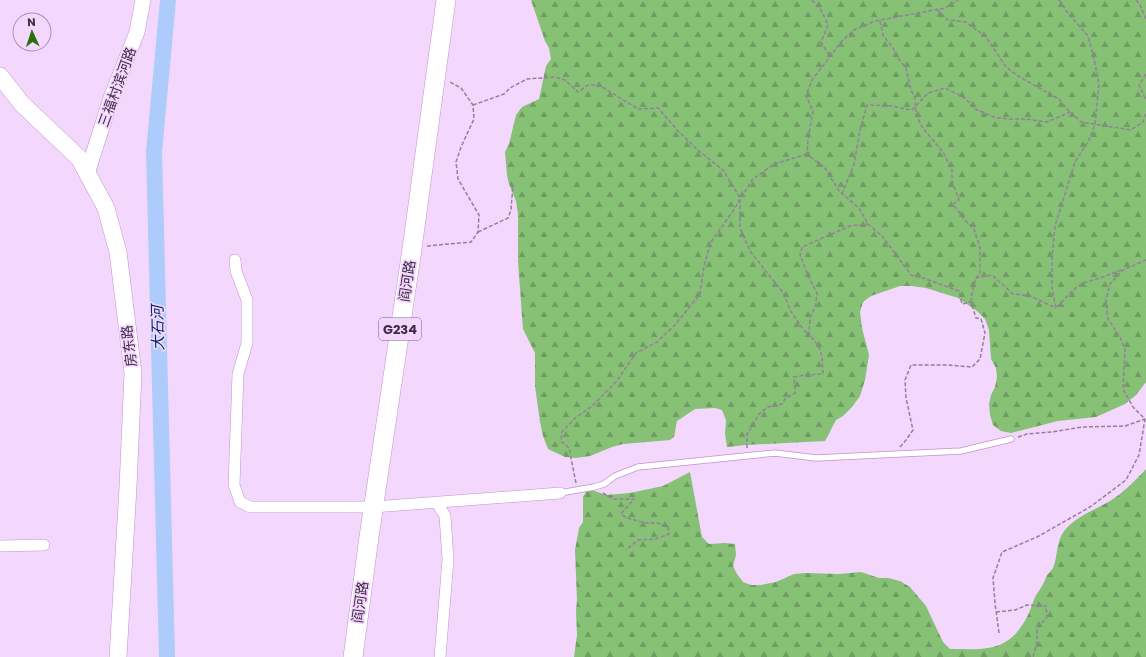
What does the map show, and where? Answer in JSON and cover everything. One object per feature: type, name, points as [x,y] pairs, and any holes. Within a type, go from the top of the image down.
[{"type":"highway","name":"阎河路","points":[[353,657],[373,507],[412,246],[446,0]]},
{"type":"main road","name":"房东路","points":[[0,76],[22,104],[79,158],[106,208],[118,252],[133,372],[118,657]]},
{"type":"street","name":"三福村滨河路","points":[[88,174],[111,98],[138,32],[144,0]]},
{"type":"street","points":[[235,260],[236,271],[247,300],[247,343],[238,374],[234,486],[240,502],[250,507],[373,507],[560,493]]},
{"type":"street","points":[[437,503],[445,516],[448,560],[440,657]]},
{"type":"street","points":[[0,546],[44,545]]},
{"type":"lane","points":[[560,493],[604,484],[616,476],[638,466],[775,453],[816,458],[961,451],[1011,439]]},
{"type":"path","points":[[812,0],[821,10],[828,25],[821,42],[830,57]]},
{"type":"path","points":[[807,154],[813,111],[806,96],[812,80],[842,41],[854,30],[875,21],[945,8],[958,0]]},
{"type":"path","points":[[1056,308],[1052,288],[1052,258],[1055,226],[1075,162],[1089,140],[1095,124],[1099,84],[1088,36],[1059,0]]},
{"type":"path","points":[[1136,0],[1140,5],[1146,19]]},
{"type":"path","points":[[937,10],[948,20],[966,22],[986,37],[1006,67],[1018,76],[1058,99],[1080,122],[1130,130],[1143,122],[1146,114]]},
{"type":"path","points":[[880,21],[883,35],[906,68],[915,98],[916,114],[921,125],[943,152],[952,170],[952,181],[959,200],[953,204],[974,229],[980,248],[980,273],[976,278],[971,302],[976,318],[981,319],[985,333],[980,359],[972,367],[948,365],[911,365],[905,380],[906,398],[913,430],[894,454]]},
{"type":"path","points":[[436,74],[461,88],[474,104],[474,119],[456,162],[458,179],[479,214],[478,232]]},
{"type":"path","points":[[1146,74],[1139,85],[1146,100]]},
{"type":"path","points":[[474,104],[504,94],[510,88],[527,79],[556,77],[565,80],[578,92],[588,86],[600,85],[638,109],[658,108],[700,152],[723,170],[740,198],[740,228],[750,251],[784,294],[790,310],[803,329],[817,343],[822,356],[823,374],[794,377],[795,393],[786,399],[782,404],[768,407],[759,414],[747,434],[748,456]]},
{"type":"path","points":[[842,194],[854,164],[860,130],[867,105],[892,106],[911,110],[928,94],[946,88],[965,98],[975,108],[994,117],[1047,122],[1070,112]]},
{"type":"path","points":[[807,154],[825,168],[839,191],[859,208],[868,224],[883,237],[911,275],[959,292],[962,304],[971,302]]},
{"type":"path","points":[[577,490],[569,448],[561,441],[562,432],[574,419],[591,407],[616,382],[636,353],[657,342],[675,325],[700,294],[704,266],[712,242],[752,180],[774,164],[807,154]]},
{"type":"path","points":[[412,246],[471,242],[478,232],[508,218],[511,210],[513,186]]},
{"type":"path","points":[[809,335],[810,318],[816,304],[817,293],[800,255],[802,247],[850,226],[868,224]]},
{"type":"path","points":[[1056,308],[1083,283],[1123,270],[1146,260]]},
{"type":"path","points":[[1123,270],[1110,284],[1106,300],[1108,319],[1120,337],[1125,349],[1123,389],[1133,407],[1146,419]]},
{"type":"path","points":[[976,278],[992,275],[1014,294],[1030,296],[1056,308]]},
{"type":"path","points":[[1011,439],[1027,434],[1082,427],[1125,426],[1146,419]]},
{"type":"path","points":[[999,632],[993,578],[1002,552],[1037,537],[1090,507],[1126,480],[1139,455],[1146,419]]},
{"type":"path","points":[[594,487],[613,500],[634,499],[621,514],[627,518],[646,523],[658,524],[668,528],[669,534],[656,539],[638,540],[626,550]]},
{"type":"path","points":[[996,612],[1015,610],[1026,605],[1046,606],[1047,617],[1037,629],[1038,642],[1033,657]]},
{"type":"green space","points":[[531,0],[1146,0],[1146,382],[1136,395],[1125,404],[1096,417],[1058,421],[1011,433],[1001,431],[993,425],[990,415],[989,404],[997,377],[996,368],[991,359],[989,330],[985,319],[977,311],[958,298],[926,288],[900,286],[871,296],[863,302],[860,312],[862,328],[869,355],[865,380],[860,396],[843,416],[836,420],[825,441],[727,447],[725,434],[726,420],[722,410],[715,408],[695,409],[677,421],[674,437],[670,440],[623,444],[590,456],[576,458],[565,457],[548,449],[540,422],[535,386],[535,353],[523,329],[518,262],[518,214],[516,201],[507,175],[505,152],[509,144],[516,115],[522,107],[539,99],[546,66],[551,59],[549,48],[545,41]]},
{"type":"green space","points":[[1146,469],[1146,657],[574,657],[577,635],[575,550],[579,528],[583,522],[583,497],[587,490],[606,495],[630,493],[663,486],[690,472],[702,537],[709,544],[735,544],[736,555],[733,566],[743,582],[751,585],[761,585],[776,582],[794,574],[839,574],[861,572],[879,578],[888,578],[900,581],[910,587],[926,606],[943,642],[950,649],[974,649],[994,647],[1011,638],[1019,630],[1047,575],[1053,568],[1058,544],[1064,531],[1080,517],[1120,494]]},
{"type":"waterway","name":"大石河","points":[[167,657],[154,152],[168,0]]}]
